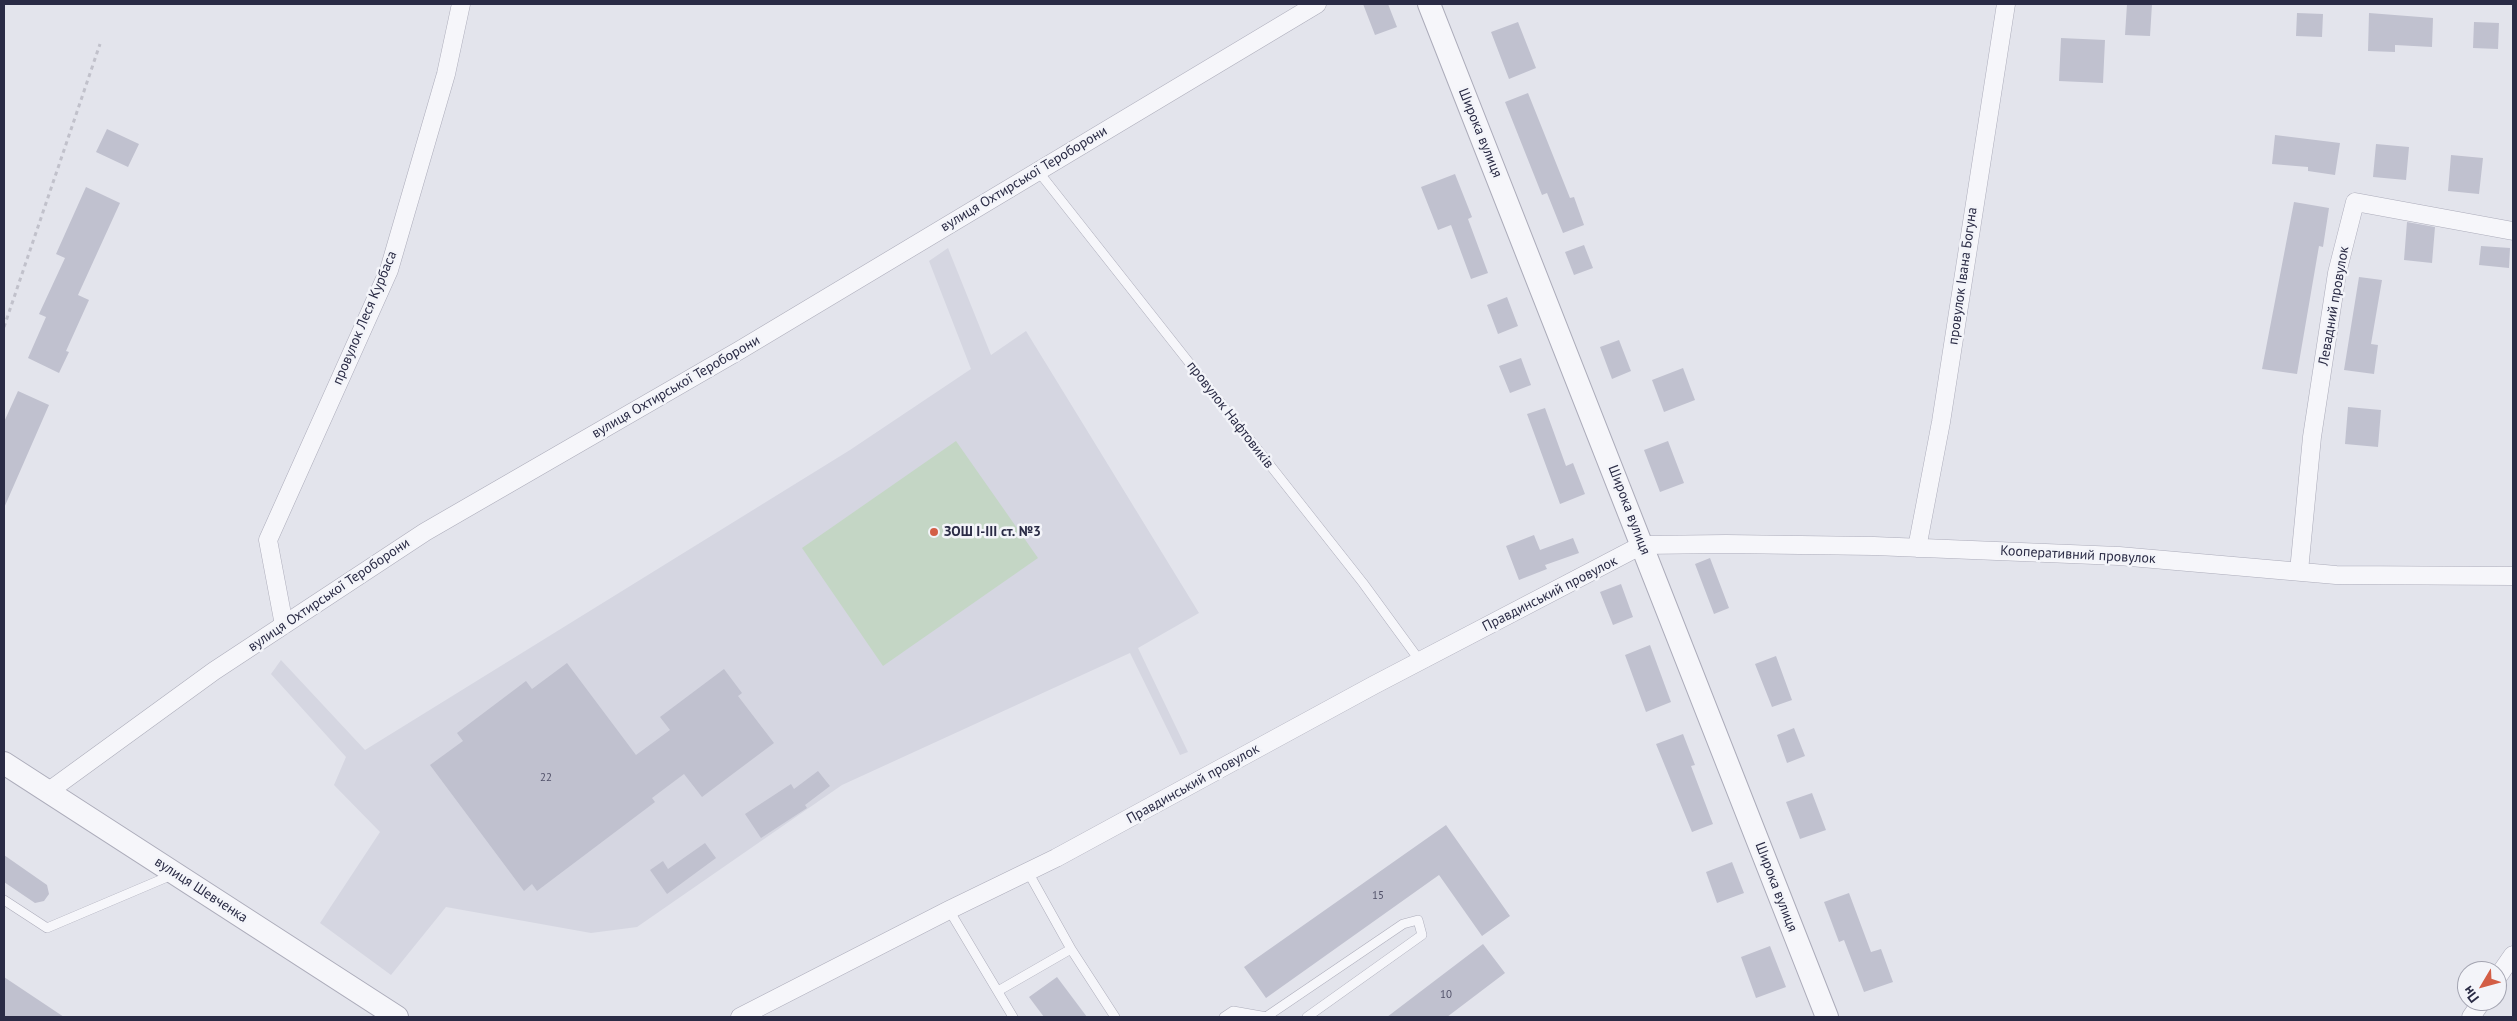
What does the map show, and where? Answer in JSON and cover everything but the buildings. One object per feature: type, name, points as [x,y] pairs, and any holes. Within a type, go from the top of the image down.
[{"type":"street","name":"провулок Леся Курбаса","points":[[284,625],[268,540],[388,270],[446,74],[461,4]]},
{"type":"street","name":"вулиця Охтирської Тероборони","points":[[49,791],[214,671],[424,532],[740,350],[1317,4]]},
{"type":"street","name":"Широка вулиця","points":[[1429,4],[1826,1017]]},
{"type":"street","name":"провулок Івана Богуна","points":[[1917,548],[1941,422],[2006,4]]},
{"type":"street","name":"Левадний провулок","points":[[2299,571],[2312,437],[2337,273],[2355,202],[2513,231]]},
{"type":"street","name":"Кооперативний провулок","points":[[1642,545],[1726,544],[1917,548],[2120,556],[2336,574],[2513,576]]},
{"type":"street","name":"Правдинський провулок","points":[[740,1017],[949,910],[1028,872],[1420,661],[1642,545]]},
{"type":"street","name":"вулиця Шевченка","points":[[4,763],[397,1017]]},
{"type":"lane","name":"провулок Нафтовиків","points":[[1038,171],[1363,583],[1420,661]]},
{"type":"lane","points":[[1028,872],[1071,949],[1115,1017]]},
{"type":"lane","points":[[4,900],[47,928],[176,873]]},
{"type":"lane","points":[[949,910],[1013,1017]]},
{"type":"lane","points":[[1224,1017],[1233,1010],[1266,1017],[1403,924],[1418,920],[1422,935],[1307,1017]]},
{"type":"lane","points":[[998,991],[1071,949]]},
{"type":"path","points":[[4,327],[100,44]]},
{"type":"shaded area","name":"ЗОШ І-ІІІ ст. №3","points":[[948,248],[991,355],[1026,331],[1199,613],[1138,648],[1188,752],[1180,755],[1130,653],[842,785],[637,927],[591,933],[446,907],[391,975],[320,923],[380,832],[334,785],[346,757],[271,674],[281,660],[365,750],[850,450],[971,369],[929,261]]},
{"type":"green space","points":[[956,441],[1038,558],[883,666],[802,548]]},
{"type":"place","name":"ЗОШ І-ІІІ ст. №3","points":[[934,532]]}]
